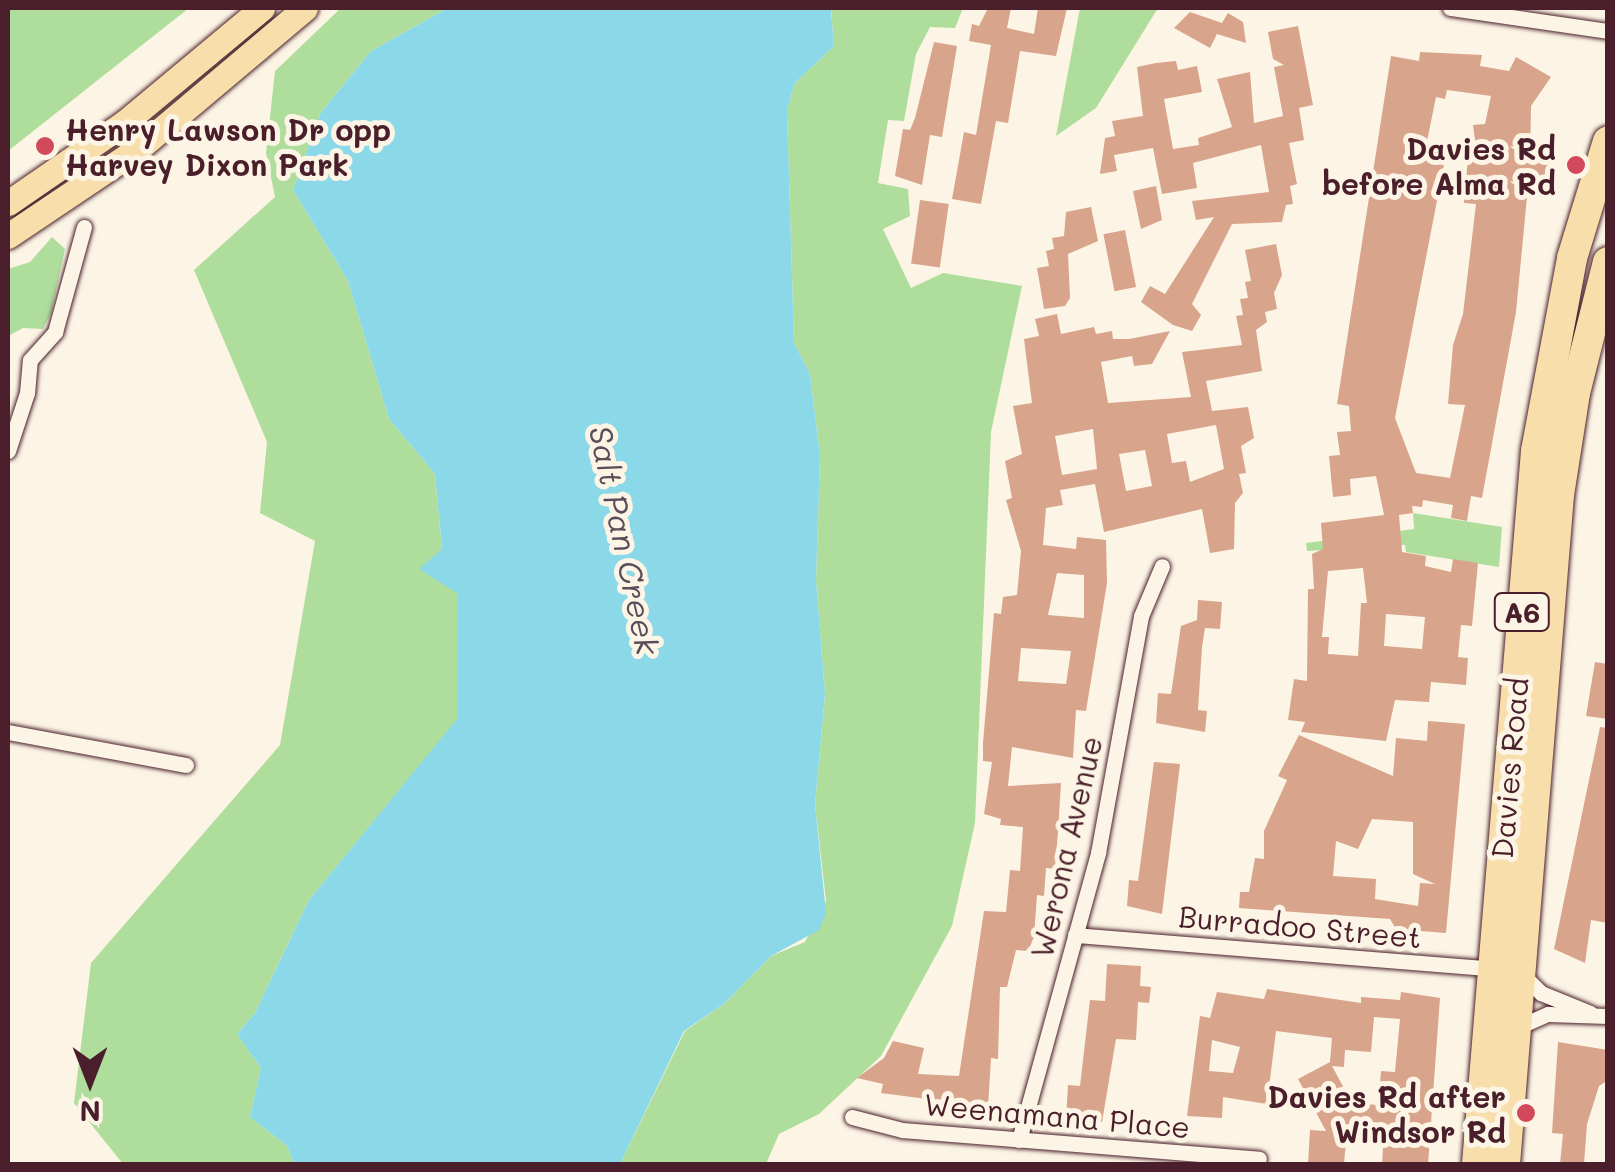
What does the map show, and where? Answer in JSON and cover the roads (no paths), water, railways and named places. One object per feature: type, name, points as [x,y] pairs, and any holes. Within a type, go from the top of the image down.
[{"type":"highway","name":"Davies Road","points":[[1505,1164],[1516,1028],[1507,970],[1536,451],[1572,258],[1608,141]]},
{"type":"highway","name":"Davies Road","points":[[1478,1164],[1507,970],[1564,449],[1608,262]]},
{"type":"main road","points":[[8,236],[139,148],[306,8]]},
{"type":"main road","points":[[8,203],[124,123],[258,11]]},
{"type":"street","points":[[1450,8],[1608,31]]},
{"type":"street","points":[[8,451],[27,394],[30,360],[55,332],[84,226]]},
{"type":"street","name":"Werona Avenue","points":[[1019,1140],[1104,828],[1141,616],[1162,566]]},
{"type":"street","points":[[8,732],[186,765]]},
{"type":"street","name":"Burradoo Street","points":[[1075,935],[1507,970]]},
{"type":"street","points":[[1507,970],[1541,993],[1590,1013],[1608,1016]]},
{"type":"street","points":[[1516,1028],[1540,1016],[1590,1013]]},
{"type":"street","name":"Weenamana Place","points":[[852,1117],[886,1128],[1259,1159]]},
{"type":"street","points":[[1106,1164],[1108,1147]]},
{"type":"water","name":"Salt Pan Creek","points":[[448,8],[831,10],[834,46],[795,83],[787,110],[794,343],[810,374],[820,456],[816,580],[825,695],[815,804],[826,913],[819,930],[771,956],[725,1003],[684,1031],[620,1164],[294,1164],[287,1146],[250,1117],[261,1068],[237,1034],[255,1013],[309,900],[457,719],[457,593],[419,569],[442,549],[435,474],[389,419],[348,281],[293,190],[320,114],[371,51]]},
{"type":"place","name":"Henry Lawson Dr opp Harvey Dixon Park","points":[[45,146]]},
{"type":"place","name":"Davies Rd before Alma Rd","points":[[1576,165]]},
{"type":"place","name":"Davies Rd after Windsor Rd","points":[[1526,1113]]}]
